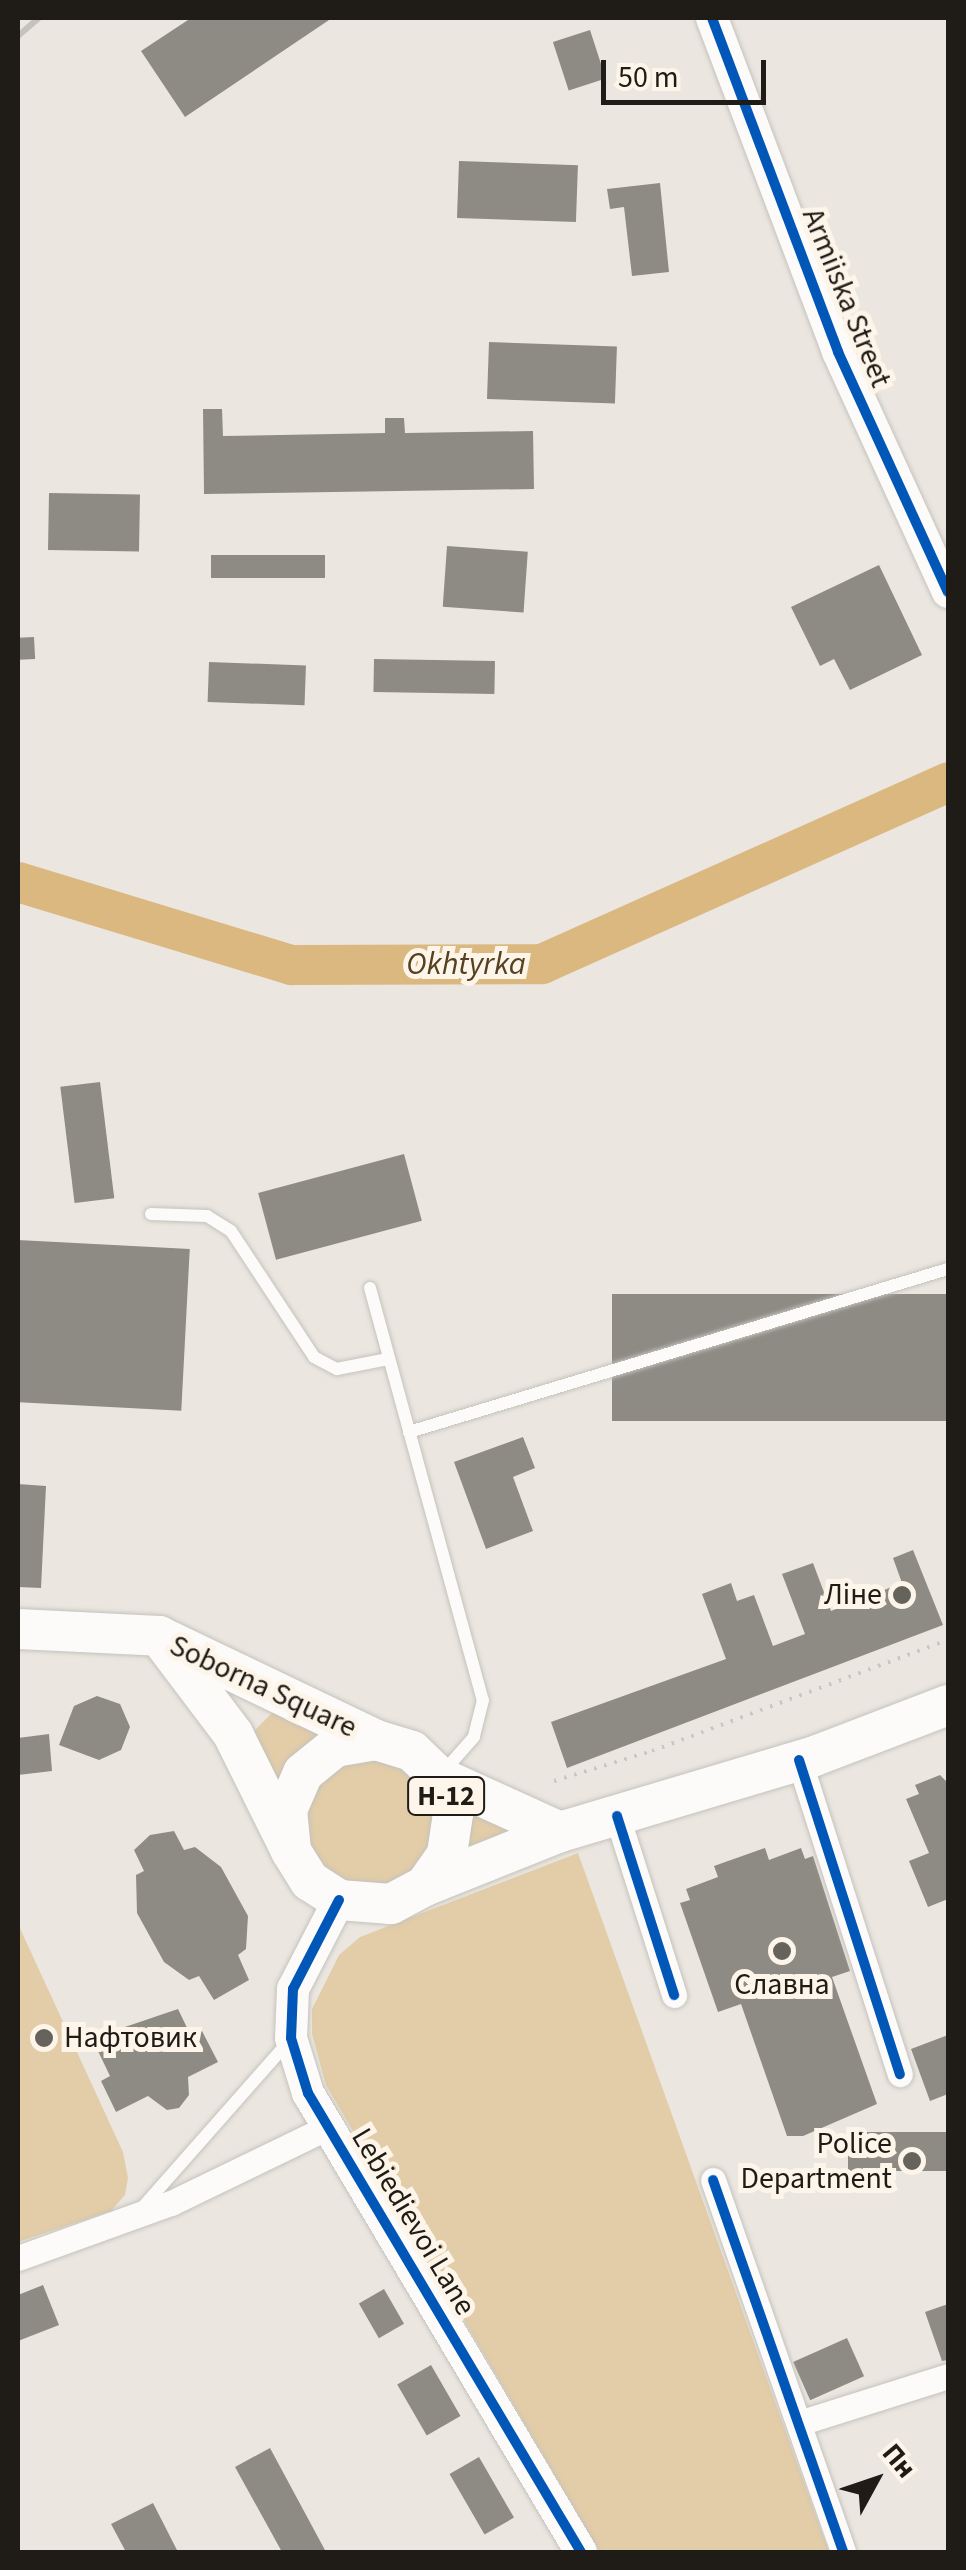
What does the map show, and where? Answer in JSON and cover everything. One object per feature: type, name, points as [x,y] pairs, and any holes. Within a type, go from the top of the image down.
[{"type":"main road","name":"Н-12","points":[[18,1629],[158,1636]]},
{"type":"main road","name":"Soborna Square","points":[[158,1636],[376,1740],[412,1751],[439,1777],[560,1832]]},
{"type":"main road","name":"Soborna Square","points":[[158,1636],[233,1734],[310,1881],[339,1900]]},
{"type":"main road","name":"Н-12","points":[[339,1900],[392,1904],[425,1886],[560,1832],[799,1760],[948,1705]]},
{"type":"main road","name":"Soborna Square","points":[[291,1851],[287,1810],[303,1772],[336,1747],[376,1740]]},
{"type":"main road","name":"Н-12","points":[[425,1886],[448,1854],[453,1814],[439,1777]]},
{"type":"street","name":"Armiiska Street","points":[[712,18],[838,352],[948,592]]},
{"type":"street","points":[[799,1760],[900,2074]]},
{"type":"street","points":[[617,1816],[674,1995]]},
{"type":"street","name":"Lebiedievoi Lane","points":[[339,1900],[293,1989],[291,2038],[308,2093],[581,2552]]},
{"type":"street","points":[[18,2258],[135,2216],[328,2127]]},
{"type":"street","points":[[713,2180],[844,2552]]},
{"type":"street","points":[[799,2423],[948,2376]]},
{"type":"lane","points":[[151,1214],[207,1216],[231,1231],[314,1357],[338,1369],[388,1359]]},
{"type":"lane","points":[[409,1432],[948,1269]]},
{"type":"lane","points":[[370,1288],[483,1700],[474,1737],[439,1777]]},
{"type":"lane","points":[[135,2216],[291,2038]]},
{"type":"path","points":[[554,1781],[652,1752],[948,1640]]},
{"type":"shaded area","points":[[276,1709],[335,1730],[276,1787],[253,1732]]},
{"type":"shaded area","points":[[370,1759],[395,1764],[416,1778],[430,1799],[435,1824],[430,1849],[416,1870],[395,1884],[370,1889],[345,1884],[324,1870],[310,1849],[305,1824],[310,1799],[324,1778],[345,1764]]},
{"type":"shaded area","points":[[472,1803],[525,1837],[458,1861],[472,1823]]},
{"type":"shaded area","points":[[578,1853],[829,2552],[600,2552],[326,2085],[312,2034],[312,2009],[339,1955],[360,1937]]},
{"type":"shaded area","name":"Нафтовик","points":[[18,1924],[123,2152],[128,2178],[125,2195],[111,2211],[18,2242]]},
{"type":"building","points":[[191,18],[332,18],[185,117],[141,51]]},
{"type":"building","points":[[590,30],[606,79],[569,91],[553,42]]},
{"type":"building","points":[[459,161],[578,165],[576,222],[457,218]]},
{"type":"building","points":[[660,183],[669,272],[632,276],[624,207],[610,209],[607,189]]},
{"type":"building","points":[[489,342],[617,346],[615,403],[487,399]]},
{"type":"building","points":[[203,409],[222,409],[223,436],[385,433],[385,418],[404,418],[405,433],[533,431],[534,489],[204,494]]},
{"type":"building","points":[[49,493],[140,495],[139,552],[48,550]]},
{"type":"building","points":[[447,546],[528,552],[524,613],[443,607]]},
{"type":"building","points":[[211,555],[325,555],[325,578],[211,578]]},
{"type":"building","points":[[879,565],[922,655],[850,690],[834,659],[820,666],[791,607]]},
{"type":"building","points":[[34,637],[35,659],[19,660],[18,638]]},
{"type":"building","points":[[374,659],[495,661],[494,694],[373,692]]},
{"type":"building","points":[[209,662],[306,665],[305,705],[208,702]]},
{"type":"building","points":[[100,1082],[114,1198],[75,1203],[60,1087]]},
{"type":"building","points":[[404,1154],[422,1221],[276,1260],[258,1193]]},
{"type":"building","points":[[18,1240],[190,1249],[181,1411],[18,1402]]},
{"type":"building","points":[[612,1294],[948,1294],[948,1421],[612,1421]]},
{"type":"building","points":[[523,1437],[535,1468],[513,1477],[533,1531],[486,1549],[454,1462]]},
{"type":"building","points":[[18,1484],[46,1486],[41,1588],[18,1587]]},
{"type":"building","points":[[913,1550],[943,1625],[567,1768],[551,1722],[726,1659],[702,1594],[731,1583],[737,1601],[754,1595],[773,1646],[805,1634],[782,1574],[813,1563],[831,1611],[902,1583],[893,1558]]},
{"type":"building","points":[[97,1696],[120,1704],[130,1727],[121,1750],[99,1760],[59,1745],[74,1706]]},
{"type":"building","points":[[49,1734],[52,1771],[18,1775],[18,1738]]},
{"type":"building","points":[[940,1775],[948,1783],[948,1899],[928,1907],[909,1861],[929,1853],[906,1799],[919,1794],[915,1785]]},
{"type":"building","points":[[174,1831],[184,1850],[195,1847],[221,1867],[248,1916],[246,1949],[238,1955],[249,1980],[214,2000],[199,1976],[189,1980],[164,1962],[137,1913],[136,1875],[144,1871],[134,1850],[150,1835]]},
{"type":"building","points":[[765,1848],[769,1860],[801,1848],[805,1859],[813,1856],[850,1971],[832,1977],[877,2104],[803,2136],[787,2136],[741,2004],[718,2012],[680,1903],[690,1900],[686,1889],[718,1877],[714,1866]]},
{"type":"building","points":[[178,2009],[191,2036],[202,2031],[218,2062],[188,2077],[189,2095],[179,2108],[167,2110],[148,2096],[116,2112],[101,2081],[110,2076],[97,2049],[122,2036],[119,2029]]},
{"type":"building","points":[[948,2035],[948,2094],[930,2101],[911,2049]]},
{"type":"building","points":[[848,2132],[948,2132],[948,2171],[848,2171]]},
{"type":"building","points":[[43,2285],[59,2325],[18,2341],[18,2295]]},
{"type":"building","points":[[384,2289],[404,2324],[379,2338],[359,2304]]},
{"type":"building","points":[[948,2304],[948,2360],[942,2361],[925,2312]]},
{"type":"building","points":[[847,2338],[864,2376],[810,2400],[793,2362]]},
{"type":"building","points":[[431,2365],[460,2416],[427,2436],[397,2384]]},
{"type":"building","points":[[270,2448],[326,2552],[282,2552],[235,2467]]},
{"type":"building","points":[[479,2457],[514,2518],[485,2535],[450,2474]]},
{"type":"building","points":[[153,2503],[178,2552],[126,2552],[111,2524]]},
{"type":"waterway","name":"Okhtyrka","points":[[18,882],[292,965],[542,964],[948,782]]},
{"type":"railway","points":[[18,36],[39,18]]},
{"type":"cycle path","points":[[712,18],[838,352],[948,592]]},
{"type":"cycle path","points":[[799,1760],[900,2074]]},
{"type":"cycle path","points":[[617,1816],[674,1995]]},
{"type":"cycle path","points":[[339,1900],[293,1989],[291,2038],[308,2093],[581,2552]]},
{"type":"cycle path","points":[[713,2180],[843,2552]]},
{"type":"place","name":"Ліне","points":[[902,1595]]},
{"type":"place","name":"Славна","points":[[782,1951]]},
{"type":"place","name":"Нафтовик","points":[[44,2038]]},
{"type":"place","name":"Police Department","points":[[912,2161]]}]
